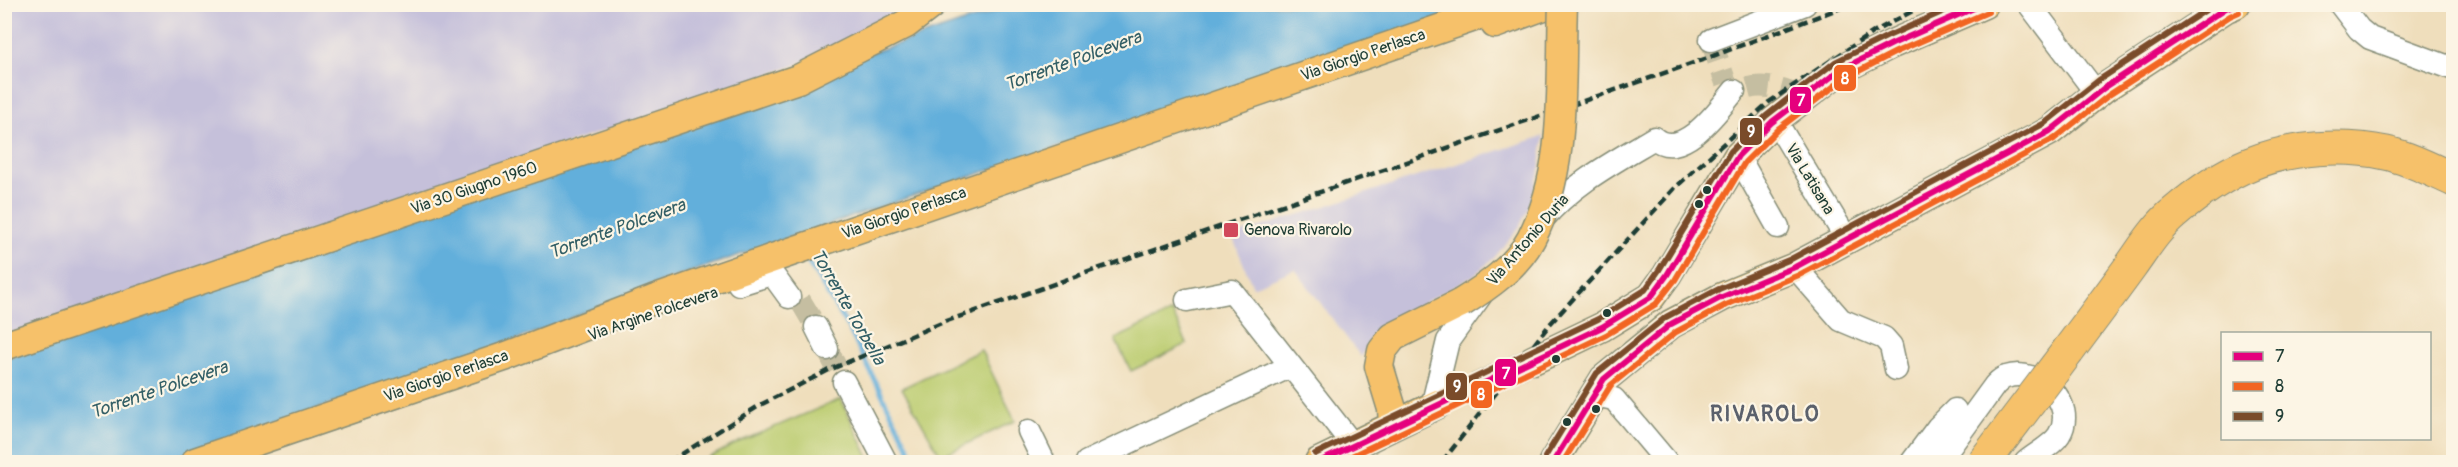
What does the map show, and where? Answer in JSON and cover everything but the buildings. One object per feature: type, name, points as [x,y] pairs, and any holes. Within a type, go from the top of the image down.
[{"type":"highway","points":[[1984,462],[2151,238],[2173,214],[2217,182],[2251,164],[2280,155],[2316,149],[2351,149],[2386,153],[2417,163],[2454,180]]},
{"type":"main road","name":"Via 30 Giugno 1960","points":[[4,346],[798,79],[906,24],[932,4]]},
{"type":"main road","name":"Via Giorgio Perlasca","points":[[195,462],[507,356],[643,304],[779,256],[1512,4]]},
{"type":"main road","points":[[1028,170],[1104,161],[1549,4]]},
{"type":"main road","points":[[1387,428],[1392,409],[1378,366],[1382,351],[1393,337],[1483,290],[1520,255],[1531,239],[1545,202],[1557,149],[1563,4]]},
{"type":"main road","points":[[1667,327],[1649,321],[1642,311],[1667,275],[1738,156],[1774,120],[1840,70],[1892,44],[1983,4]]},
{"type":"main road","points":[[1553,462],[1604,379],[1667,327],[1722,297],[1795,267],[2050,130],[2097,94],[2226,8],[2236,4]]},
{"type":"main road","points":[[1533,360],[1602,327],[1647,301]]},
{"type":"main road","points":[[1602,327],[1620,344],[1623,363]]},
{"type":"main road","points":[[1342,456],[1369,447],[1387,428],[1435,405]]},
{"type":"street","points":[[1711,40],[1805,4]]},
{"type":"street","points":[[2029,4],[2097,94]]},
{"type":"street","points":[[2340,4],[2359,29],[2370,38],[2454,69]]},
{"type":"street","name":"Via Antonio Duria","points":[[1435,405],[1448,341],[1475,301],[1562,198],[1586,180],[1654,138],[1659,143],[1670,146],[1689,138],[1736,87]]},
{"type":"street","name":"Via Latisana","points":[[1774,120],[1846,238]]},
{"type":"street","points":[[1738,156],[1778,227]]},
{"type":"street","points":[[1795,267],[1841,320],[1884,338],[1891,346],[1896,369]]},
{"type":"street","name":"Via Argine Polcevera","points":[[507,356],[533,356],[768,274],[778,280],[792,301]]},
{"type":"street","points":[[1187,300],[1232,291],[1291,366],[1342,456]]},
{"type":"street","points":[[1087,462],[1291,366]]},
{"type":"street","points":[[1939,462],[1995,385],[2005,377],[2019,375],[2044,382],[2062,402],[2065,417],[2058,436],[2026,462]]},
{"type":"street","points":[[844,382],[886,462]]},
{"type":"street","points":[[1594,395],[1614,399],[1667,462]]},
{"type":"street","points":[[1912,462],[1955,410]]},
{"type":"street","points":[[1029,431],[1044,462]]},
{"type":"shaded area","points":[[5,5],[914,5],[799,64],[5,336]]},
{"type":"shaded area","points":[[1544,136],[1539,172],[1531,202],[1519,228],[1494,258],[1473,276],[1381,326],[1370,339],[1361,357],[1295,269],[1253,287],[1232,236]]},
{"type":"green space","points":[[1172,312],[1187,344],[1131,371],[1115,339]]},
{"type":"green space","points":[[981,350],[1015,421],[941,456],[902,388]]},
{"type":"green space","points":[[841,399],[871,462],[701,462],[739,442]]},
{"type":"water","name":"Torrente Polcevera","points":[[1016,5],[1479,5],[788,238],[650,286],[491,350],[159,462],[5,462],[4,359],[870,53]]},
{"type":"waterway","name":"Torrente Torbella","points":[[805,257],[849,329],[916,462]]},
{"type":"tunnel","points":[[1711,40],[1726,83]]},
{"type":"tunnel","points":[[1748,88],[1769,87],[1804,97]]},
{"type":"tunnel","points":[[800,300],[816,327]]},
{"type":"tunnel","points":[[827,349],[844,382]]},
{"type":"tunnel","points":[[1438,404],[1533,360]]},
{"type":"railway","points":[[669,462],[762,404],[829,370],[944,322],[1705,59],[1851,4]]},
{"type":"railway","points":[[1442,462],[1550,324],[1676,187],[1769,102],[1875,31],[1926,4]]},
{"type":"transit line","name":"9","points":[[1315,454],[1598,319],[1645,290],[1731,151],[1766,116],[1835,62],[1960,4]]},
{"type":"transit line","name":"7","points":[[1319,462],[1602,327],[1651,297],[1667,275],[1738,156],[1772,122],[1840,70],[1892,44],[1983,4]]},
{"type":"transit line","name":"9","points":[[1545,457],[1597,373],[1666,317],[1719,289],[1791,259],[2045,123],[2099,80],[2215,4]]},
{"type":"transit line","name":"7","points":[[1553,462],[1604,379],[1671,324],[1722,297],[1795,267],[2050,131],[2104,88],[2235,4]]},
{"type":"transit line","name":"8","points":[[1339,462],[1606,335],[1656,304],[1675,280],[1745,162],[1778,129],[1845,78],[1896,52],[1988,12]]},
{"type":"transit line","name":"8","points":[[1563,462],[1611,385],[1676,332],[1726,305],[1799,275],[2054,139],[2109,95],[2239,12]]},
{"type":"place","name":"Genova Rivarolo","points":[[1231,230]]},
{"type":"district","name":"RIVAROLO","points":[[1765,414]]}]
